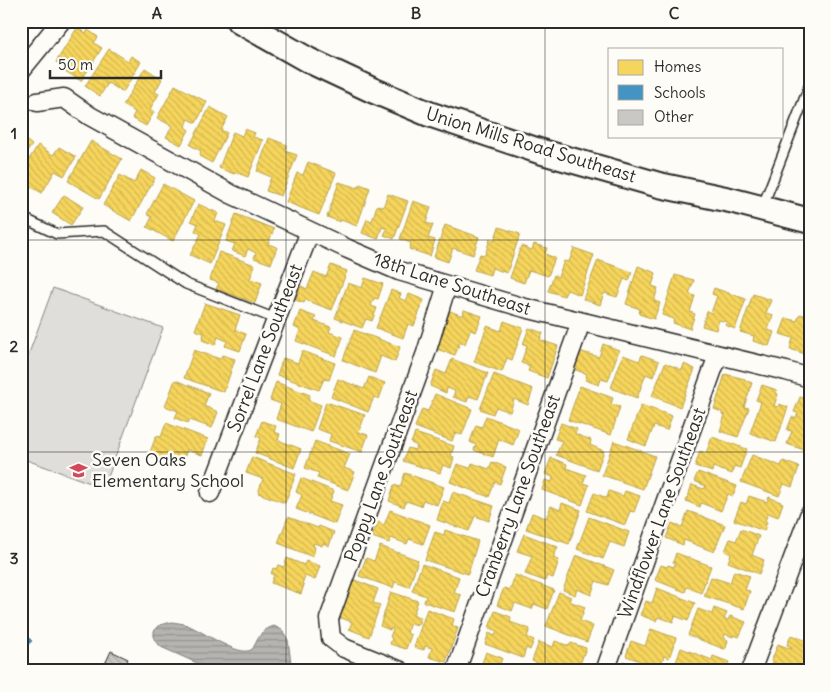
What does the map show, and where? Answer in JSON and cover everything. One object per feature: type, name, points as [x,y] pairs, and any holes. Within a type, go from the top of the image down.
[{"type":"street","points":[[21,70],[61,21]]},
{"type":"street","name":"Union Mills Road Southeast","points":[[239,21],[308,60],[429,114],[539,151],[659,185],[730,200],[810,221]]},
{"type":"street","name":"18th Lane Southeast","points":[[36,102],[64,98],[90,116],[231,194],[398,271],[525,308],[810,378]]},
{"type":"street","name":"Sorrel Lane Southeast","points":[[210,493],[310,231]]},
{"type":"street","name":"Poppy Lane Southeast","points":[[401,671],[344,648],[331,638],[329,619],[426,353],[447,285]]},
{"type":"street","name":"Cranberry Lane Southeast","points":[[456,671],[581,322]]},
{"type":"street","name":"Windflower Lane Southeast","points":[[605,671],[718,355]]},
{"type":"street","points":[[752,671],[810,513]]},
{"type":"lane","points":[[762,208],[810,84]]},
{"type":"lane","points":[[21,217],[57,234],[104,231],[186,284],[276,319]]},
{"type":"shaded area","points":[[53,288],[163,328],[104,488],[21,458],[21,375]]},
{"type":"shaded area","points":[[172,622],[187,625],[237,650],[245,651],[251,650],[262,633],[274,626],[282,630],[288,640],[292,671],[215,671],[161,647],[154,639],[154,631],[160,625]]},
{"type":"building: Homes","points":[[77,28],[86,33],[88,30],[98,37],[94,43],[102,48],[81,81],[65,71],[67,68],[56,62]]},
{"type":"building: Homes","points":[[109,49],[128,61],[131,56],[141,62],[123,92],[108,83],[100,96],[85,86]]},
{"type":"building: Homes","points":[[145,68],[162,79],[155,92],[159,94],[150,109],[154,112],[146,126],[132,118],[135,112],[123,105]]},
{"type":"building: Homes","points":[[175,85],[207,102],[196,123],[189,119],[185,127],[189,130],[181,145],[166,137],[172,126],[157,118]]},
{"type":"building: Homes","points":[[210,107],[228,117],[221,130],[227,133],[212,163],[199,156],[201,151],[190,145]]},
{"type":"building: Homes","points":[[245,129],[255,133],[253,137],[263,140],[248,177],[219,168],[233,132],[242,136]]},
{"type":"building: Homes","points":[[21,136],[32,145],[21,160]]},
{"type":"building: Homes","points":[[269,138],[287,145],[285,151],[297,155],[281,196],[266,191],[271,177],[257,171]]},
{"type":"building: Homes","points":[[91,141],[122,159],[99,199],[68,181]]},
{"type":"building: Homes","points":[[38,145],[53,155],[59,147],[76,157],[64,176],[55,171],[42,193],[21,181],[21,172]]},
{"type":"building: Homes","points":[[308,162],[336,173],[319,215],[286,202],[297,173],[303,175]]},
{"type":"building: Homes","points":[[141,170],[155,178],[131,221],[103,205],[120,175],[134,183]]},
{"type":"building: Homes","points":[[339,182],[358,188],[360,184],[370,188],[357,226],[327,217]]},
{"type":"building: Homes","points":[[163,184],[194,201],[173,241],[147,227],[152,217],[147,214]]},
{"type":"building: Homes","points":[[388,194],[408,201],[394,239],[384,235],[387,229],[382,227],[378,239],[362,233],[367,219],[372,221],[377,205],[383,207]]},
{"type":"building: Homes","points":[[64,195],[83,207],[71,225],[52,213]]},
{"type":"building: Homes","points":[[413,201],[431,207],[426,223],[433,225],[428,238],[435,240],[430,256],[409,249],[411,243],[400,239]]},
{"type":"building: Homes","points":[[198,204],[218,213],[215,221],[226,225],[210,264],[190,255],[201,234],[195,231],[198,224],[191,221]]},
{"type":"building: Homes","points":[[236,214],[274,229],[268,244],[277,247],[271,264],[254,258],[256,253],[248,249],[245,256],[232,251],[235,244],[226,241]]},
{"type":"building: Homes","points":[[445,225],[479,237],[473,255],[453,248],[448,262],[434,257]]},
{"type":"building: Homes","points":[[499,227],[520,234],[507,273],[492,268],[490,275],[474,270],[480,254],[485,255],[490,239],[494,241]]},
{"type":"building: Homes","points":[[534,244],[547,248],[545,254],[555,258],[548,276],[529,270],[524,283],[510,278],[521,246],[532,250]]},
{"type":"building: Homes","points":[[574,248],[594,255],[580,295],[567,290],[564,296],[548,291],[554,275],[558,277],[564,261],[569,262]]},
{"type":"building: Homes","points":[[219,252],[255,265],[250,279],[262,283],[255,303],[216,289],[219,283],[210,280]]},
{"type":"building: Homes","points":[[598,260],[632,272],[629,281],[624,279],[617,297],[604,293],[600,305],[583,299]]},
{"type":"building: Homes","points":[[331,265],[347,271],[332,310],[305,300],[304,303],[295,300],[301,286],[307,289],[314,272],[326,277]]},
{"type":"building: Homes","points":[[638,266],[656,273],[652,286],[658,288],[654,301],[660,303],[654,319],[639,314],[640,309],[626,304]]},
{"type":"building: Homes","points":[[675,275],[694,280],[689,294],[695,296],[690,312],[695,314],[690,329],[673,323],[674,319],[662,315]]},
{"type":"building: Homes","points":[[365,278],[383,284],[378,299],[374,298],[371,306],[377,308],[372,321],[366,319],[362,328],[335,318],[348,283],[362,288]]},
{"type":"building: Homes","points":[[714,288],[746,299],[735,329],[725,325],[727,322],[719,320],[716,330],[702,326],[707,311],[711,313],[717,296],[712,294]]},
{"type":"building: Homes","points":[[391,290],[401,294],[399,298],[406,301],[409,294],[424,300],[414,326],[408,324],[403,338],[376,328]]},
{"type":"building: Homes","points":[[753,294],[771,300],[766,313],[773,315],[768,330],[774,332],[769,346],[753,341],[754,336],[740,332]]},
{"type":"building: Homes","points":[[205,303],[240,315],[235,330],[246,334],[240,351],[225,346],[227,341],[218,337],[215,345],[202,340],[204,333],[195,330]]},
{"type":"building: Homes","points":[[464,310],[482,316],[476,332],[470,330],[465,344],[460,342],[455,355],[436,349],[450,311],[463,316]]},
{"type":"building: Homes","points":[[300,311],[316,317],[314,321],[331,327],[329,332],[343,337],[336,356],[296,341],[300,330],[294,327]]},
{"type":"building: Homes","points":[[800,314],[810,317],[810,348],[808,355],[790,349],[793,338],[780,334],[786,318],[797,321]]},
{"type":"building: Homes","points":[[504,321],[523,328],[512,360],[507,358],[502,372],[474,362],[487,326],[501,331]]},
{"type":"building: Homes","points":[[529,328],[543,333],[540,340],[558,346],[547,378],[528,371],[530,366],[521,363],[527,345],[523,344]]},
{"type":"building: Homes","points":[[354,330],[400,347],[395,362],[381,356],[375,373],[343,360]]},
{"type":"building: Homes","points":[[603,344],[619,350],[608,381],[601,379],[599,385],[585,380],[587,374],[573,369],[579,351],[599,357]]},
{"type":"building: Homes","points":[[194,350],[220,359],[222,355],[235,359],[224,392],[184,378]]},
{"type":"building: Homes","points":[[302,351],[335,363],[329,380],[324,379],[319,390],[277,375],[283,358],[298,363]]},
{"type":"building: Homes","points":[[623,355],[639,361],[642,355],[659,361],[653,377],[646,374],[637,398],[611,388]]},
{"type":"building: Homes","points":[[452,359],[488,373],[478,399],[469,396],[467,402],[453,397],[455,391],[447,388],[446,393],[430,386],[436,370],[446,374]]},
{"type":"building: Homes","points":[[665,363],[682,370],[684,364],[695,369],[680,407],[652,396]]},
{"type":"building: Homes","points":[[494,374],[533,389],[528,405],[514,399],[510,412],[496,407],[493,414],[480,409]]},
{"type":"building: Homes","points":[[725,374],[745,379],[752,383],[744,407],[749,408],[738,437],[720,431],[725,415],[714,409]]},
{"type":"building: Homes","points":[[369,377],[385,383],[379,399],[374,397],[368,412],[331,397],[338,379],[364,389]]},
{"type":"building: Homes","points":[[175,380],[209,393],[204,406],[218,412],[212,428],[190,420],[188,423],[175,418],[178,411],[165,406]]},
{"type":"building: Homes","points":[[276,382],[310,395],[308,400],[321,405],[311,432],[276,419],[281,404],[270,400]]},
{"type":"building: Homes","points":[[762,385],[777,390],[776,393],[778,394],[774,406],[778,407],[779,404],[788,407],[776,442],[750,433],[761,402],[756,400]]},
{"type":"building: Homes","points":[[580,386],[613,398],[611,404],[620,407],[611,435],[568,420]]},
{"type":"building: Homes","points":[[435,394],[472,409],[462,435],[455,433],[452,441],[415,427],[422,409],[428,411]]},
{"type":"building: Homes","points":[[800,397],[810,400],[810,452],[787,444],[792,431],[787,430],[792,417],[796,418],[798,413],[794,412]]},
{"type":"building: Homes","points":[[326,402],[365,415],[359,432],[368,435],[362,452],[329,441],[331,434],[317,429]]},
{"type":"building: Homes","points":[[641,405],[672,416],[667,430],[654,426],[646,446],[628,439]]},
{"type":"building: Homes","points":[[486,416],[519,429],[513,445],[499,439],[493,457],[474,450],[476,445],[470,442],[476,425],[482,427]]},
{"type":"building: Homes","points":[[262,421],[276,426],[274,432],[280,434],[278,440],[301,449],[294,468],[255,453],[261,438],[256,436]]},
{"type":"building: Homes","points":[[166,423],[208,439],[202,455],[187,450],[182,463],[165,456],[163,461],[149,455],[156,436],[161,437]]},
{"type":"building: Homes","points":[[561,423],[577,429],[575,434],[591,440],[590,445],[604,451],[597,470],[556,455],[562,441],[555,439]]},
{"type":"building: Homes","points":[[415,433],[454,446],[451,456],[454,457],[451,468],[443,465],[440,473],[403,461],[408,448],[415,450],[417,446],[411,443]]},
{"type":"building: Homes","points":[[712,437],[747,449],[740,468],[734,466],[732,474],[713,467],[712,472],[695,466],[700,451],[706,453]]},
{"type":"building: Homes","points":[[315,441],[350,454],[344,468],[355,472],[348,490],[317,478],[319,473],[305,468]]},
{"type":"building: Homes","points":[[614,441],[655,456],[643,489],[602,475]]},
{"type":"building: Homes","points":[[752,455],[781,466],[783,461],[799,467],[792,487],[784,484],[779,496],[741,482]]},
{"type":"building: Homes","points":[[252,457],[296,474],[285,503],[258,493],[263,479],[246,473]]},
{"type":"building: Homes","points":[[551,458],[567,464],[566,468],[586,475],[583,483],[589,485],[582,505],[542,490],[545,480],[552,482],[553,477],[545,474]]},
{"type":"building: Homes","points":[[492,462],[506,467],[500,484],[495,482],[489,497],[450,482],[457,464],[470,468],[472,463],[489,469]]},
{"type":"building: Homes","points":[[698,472],[737,486],[733,496],[728,494],[721,511],[701,503],[700,507],[686,501],[692,485],[704,489],[706,486],[694,481]]},
{"type":"building: Homes","points":[[405,473],[444,487],[437,505],[423,500],[421,506],[406,501],[404,507],[389,501],[394,485],[400,487]]},
{"type":"building: Homes","points":[[301,478],[334,491],[330,501],[342,505],[335,524],[296,509],[302,495],[296,492]]},
{"type":"building: Homes","points":[[609,491],[623,496],[625,491],[640,496],[634,512],[630,511],[625,525],[587,511],[594,493],[607,498]]},
{"type":"building: Homes","points":[[453,492],[494,506],[489,521],[475,516],[469,531],[437,520],[443,501],[449,503]]},
{"type":"building: Homes","points":[[749,496],[767,502],[769,497],[783,503],[778,517],[768,513],[764,531],[734,520],[741,502],[746,504]]},
{"type":"building: Homes","points":[[562,503],[581,510],[569,544],[526,529],[532,513],[546,518],[551,506],[560,510]]},
{"type":"building: Homes","points":[[390,510],[430,525],[423,544],[409,539],[407,544],[391,538],[389,543],[372,537],[378,522],[384,525]]},
{"type":"building: Homes","points":[[688,511],[725,525],[714,552],[684,540],[683,545],[666,538],[672,523],[682,527]]},
{"type":"building: Homes","points":[[288,517],[334,532],[329,546],[323,543],[322,546],[314,543],[313,557],[278,543]]},
{"type":"building: Homes","points":[[589,517],[629,532],[624,547],[610,542],[603,559],[577,549]]},
{"type":"building: Homes","points":[[741,529],[759,536],[752,555],[764,560],[759,574],[728,562],[731,554],[725,551],[730,539],[736,541]]},
{"type":"building: Homes","points":[[445,530],[478,541],[468,574],[425,560],[435,532],[444,535]]},
{"type":"building: Homes","points":[[524,534],[558,547],[553,558],[559,560],[553,578],[547,576],[545,581],[525,574],[532,556],[517,551]]},
{"type":"building: Homes","points":[[380,546],[418,560],[409,587],[395,582],[393,588],[359,576],[366,558],[374,561]]},
{"type":"building: Homes","points":[[676,553],[711,566],[701,593],[687,587],[685,592],[655,580],[661,565],[674,567],[675,563],[673,562]]},
{"type":"building: Homes","points":[[576,555],[614,570],[608,585],[596,581],[591,595],[577,589],[575,595],[563,590]]},
{"type":"building: Homes","points":[[287,558],[304,565],[306,561],[320,566],[315,580],[305,576],[301,594],[271,583],[274,575],[271,574],[273,568],[276,569],[278,565],[284,567]]},
{"type":"building: Homes","points":[[422,564],[459,577],[454,593],[461,595],[455,612],[424,602],[426,596],[412,591]]},
{"type":"building: Homes","points":[[734,571],[750,576],[745,590],[750,591],[744,609],[704,596],[711,577],[730,583]]},
{"type":"building: Homes","points":[[515,575],[554,590],[547,609],[534,604],[532,609],[515,603],[512,611],[497,605],[504,588],[510,590]]},
{"type":"building: Homes","points":[[352,579],[378,589],[373,603],[380,605],[369,637],[349,629],[352,622],[336,616]]},
{"type":"building: Homes","points":[[657,588],[695,603],[688,621],[675,616],[673,622],[658,617],[656,621],[640,615],[646,601],[652,603]]},
{"type":"building: Homes","points":[[391,592],[418,601],[413,615],[421,618],[418,625],[410,623],[407,633],[411,635],[406,649],[390,644],[393,629],[391,628],[390,630],[380,626]]},
{"type":"building: Homes","points":[[559,592],[571,597],[569,601],[585,607],[580,621],[593,626],[587,642],[546,626]]},
{"type":"building: Homes","points":[[714,608],[727,613],[724,619],[728,620],[730,616],[746,622],[739,637],[725,634],[724,638],[728,640],[724,649],[688,635],[698,609],[712,614]]},
{"type":"building: Homes","points":[[427,609],[454,619],[452,626],[458,628],[446,662],[429,657],[432,648],[425,646],[424,650],[414,647]]},
{"type":"building: Homes","points":[[495,611],[511,617],[510,622],[530,629],[527,637],[534,640],[530,650],[526,648],[523,658],[485,644],[489,633],[495,636],[497,631],[489,628]]},
{"type":"building: Homes","points":[[651,629],[676,638],[669,658],[664,656],[660,668],[626,656],[631,641],[645,646]]},
{"type":"building: Homes","points":[[791,635],[810,642],[810,671],[788,664],[786,668],[771,662],[778,644],[791,649],[792,647],[787,645]]},
{"type":"building: Homes","points":[[555,641],[569,646],[571,643],[586,648],[580,664],[574,663],[572,671],[561,671],[532,661],[539,642],[553,647]]},
{"type":"building: Homes","points":[[681,648],[712,660],[713,656],[729,662],[725,671],[673,671]]},
{"type":"building: Homes","points":[[486,652],[502,658],[500,664],[518,671],[494,671],[481,666]]},
{"type":"building: Homes","points":[[623,661],[650,671],[619,671]]},
{"type":"building: Schools","points":[[21,630],[32,641],[21,650]]},
{"type":"building: Other","points":[[111,651],[128,659],[123,671],[105,664]]},
{"type":"place","name":"Seven Oaks Elementary School","points":[[78,470]]}]
